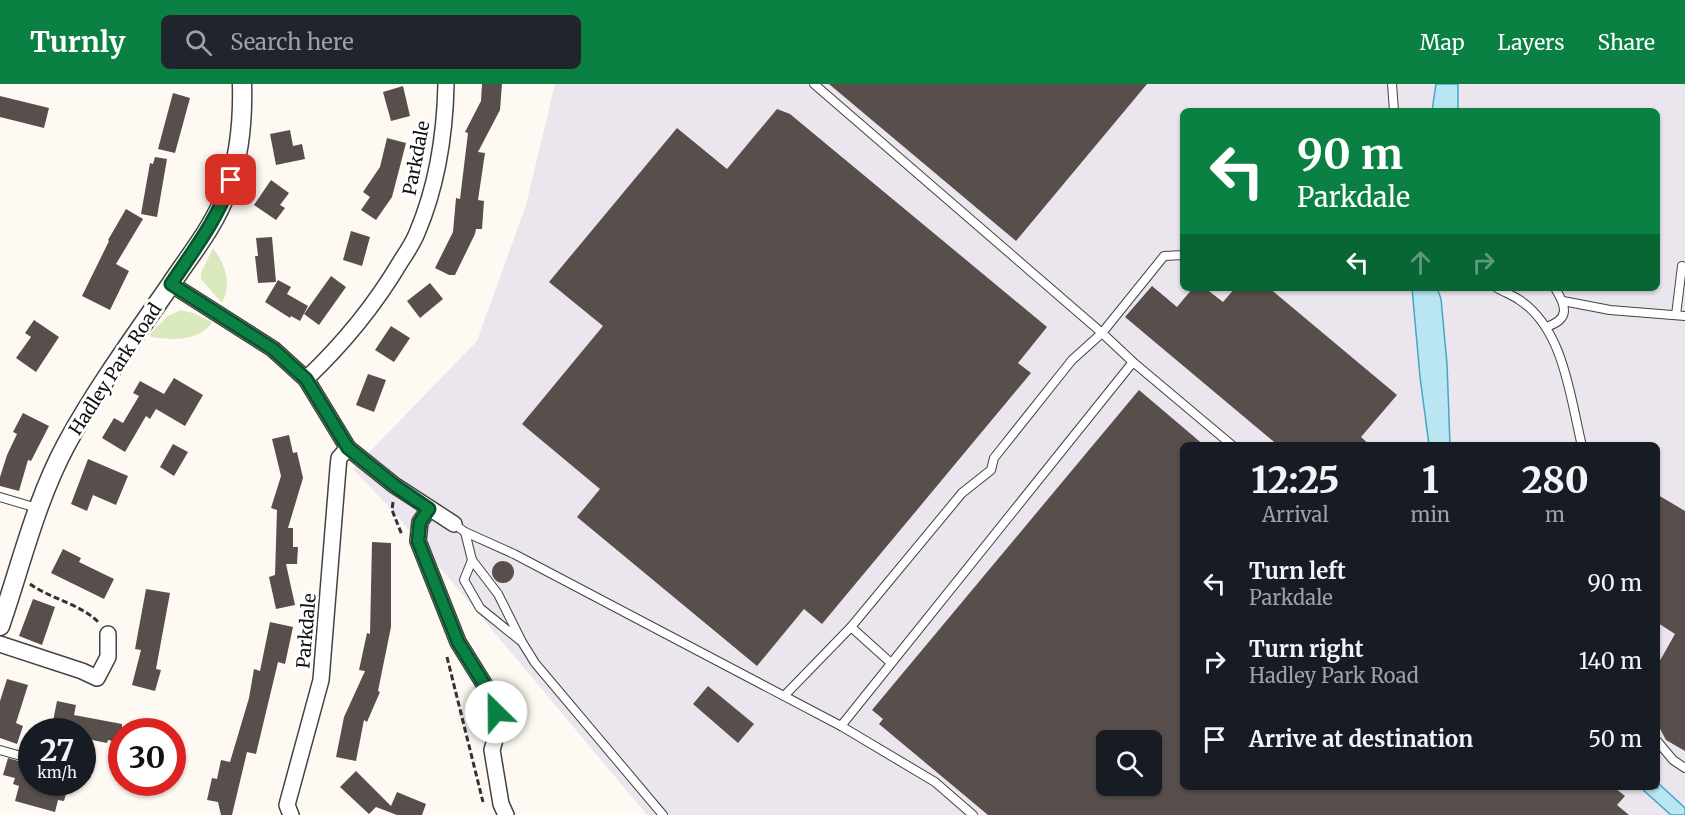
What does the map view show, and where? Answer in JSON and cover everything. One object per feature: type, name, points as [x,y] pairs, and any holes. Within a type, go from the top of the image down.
[{"type":"street","name":"Hadley Park Road","points":[[0,626],[53,470],[85,412],[204,236],[226,194],[241,138],[242,84]]},
{"type":"street","name":"Parkdale","points":[[306,379],[368,312],[417,234],[435,179],[441,146],[446,84]]},
{"type":"street","points":[[171,284],[273,349],[306,379],[348,448],[394,485],[459,528]]},
{"type":"street","name":"Parkdale","points":[[291,815],[287,806],[321,680],[339,458],[348,448]]},
{"type":"street","points":[[429,509],[420,522],[418,541],[458,642],[494,700],[499,725],[492,750],[501,804],[506,815]]},
{"type":"street","points":[[0,645],[97,678],[108,657],[108,634]]},
{"type":"lane","points":[[814,84],[1228,442]]},
{"type":"lane","points":[[1392,84],[1394,108]]},
{"type":"lane","points":[[784,696],[851,627],[962,493],[991,470],[994,458],[1072,360],[1102,333],[1164,256],[1180,255]]},
{"type":"lane","points":[[1563,301],[1610,310],[1681,316],[1682,266]]},
{"type":"lane","points":[[1502,291],[1519,300],[1546,327],[1558,348],[1581,442]]},
{"type":"lane","points":[[1546,327],[1562,319],[1565,311],[1563,301],[1557,291]]},
{"type":"lane","points":[[841,726],[1133,362]]},
{"type":"lane","points":[[0,497],[39,509]]},
{"type":"lane","points":[[459,528],[472,560],[498,594],[522,642],[536,663],[663,815]]},
{"type":"lane","points":[[459,528],[514,554],[841,726],[935,782],[973,815]]},
{"type":"lane","points":[[472,560],[464,580],[480,608],[522,642]]},
{"type":"lane","points":[[851,627],[891,663]]},
{"type":"lane","points":[[1660,744],[1673,760],[1685,768]]},
{"type":"lane","points":[[0,750],[18,755]]},
{"type":"path","points":[[394,485],[392,510],[404,539]]},
{"type":"path","points":[[16,578],[25,581],[44,594],[93,616],[108,634]]},
{"type":"path","points":[[445,649],[483,804]]},
{"type":"shaded area","points":[[555,84],[1685,84],[1685,815],[647,815],[392,510],[353,469],[477,341],[526,205]]},
{"type":"green space","points":[[213,248],[226,275],[227,288],[222,303],[201,279],[201,273]]},
{"type":"green space","points":[[181,310],[212,322],[207,329],[193,336],[176,339],[151,337],[150,334],[168,316]]},
{"type":"water","points":[[1436,84],[1458,84],[1458,108],[1432,108]]},
{"type":"water","points":[[1412,291],[1438,291],[1441,299],[1447,364],[1450,442],[1429,442]]},
{"type":"water","points":[[1660,785],[1685,808],[1685,815],[1671,815],[1643,790],[1660,790]]},
{"type":"building","points":[[482,84],[502,84],[500,110],[478,152],[485,153],[478,200],[484,201],[482,229],[476,229],[455,275],[449,275],[435,268],[453,232],[456,198],[460,199],[468,133],[465,132],[481,101]]},
{"type":"building","points":[[829,84],[1147,84],[1016,241]]},
{"type":"building","points":[[403,86],[410,116],[391,121],[383,92]]},
{"type":"building","points":[[173,93],[190,98],[175,153],[158,149]]},
{"type":"building","points":[[0,96],[49,108],[44,128],[0,117]]},
{"type":"building","points":[[777,109],[790,114],[1047,327],[1018,363],[1031,373],[822,624],[804,609],[757,666],[577,517],[600,489],[522,424],[603,326],[549,282],[677,128],[727,169]]},
{"type":"building","points":[[290,130],[293,146],[302,144],[305,159],[276,165],[270,134]]},
{"type":"building","points":[[387,138],[406,143],[392,197],[376,220],[361,210],[370,197],[363,192],[380,167]]},
{"type":"building","points":[[155,157],[167,159],[157,217],[141,214],[150,163],[153,164]]},
{"type":"building","points":[[271,180],[289,193],[280,205],[285,208],[276,220],[254,205]]},
{"type":"building","points":[[126,209],[143,219],[116,264],[129,271],[110,310],[82,296],[108,240]]},
{"type":"building","points":[[351,231],[370,237],[362,266],[343,260]]},
{"type":"building","points":[[272,237],[276,282],[258,283],[256,238]]},
{"type":"building","points":[[331,276],[346,287],[319,325],[304,314]]},
{"type":"building","points":[[278,280],[291,287],[287,294],[308,306],[300,321],[291,316],[290,318],[265,302]]},
{"type":"building","points":[[430,283],[443,299],[420,318],[407,301]]},
{"type":"building","points":[[1152,286],[1177,307],[1190,291],[1209,291],[1223,302],[1232,291],[1273,291],[1397,395],[1361,437],[1367,442],[1274,442],[1125,317]]},
{"type":"building","points":[[34,320],[59,337],[36,372],[16,358],[31,337],[25,333]]},
{"type":"building","points":[[391,326],[410,338],[394,362],[375,350]]},
{"type":"building","points":[[368,374],[386,380],[374,412],[356,405]]},
{"type":"building","points":[[174,378],[203,395],[185,426],[156,409],[150,419],[146,416],[125,452],[102,438],[114,418],[123,423],[139,396],[133,393],[140,381],[164,394]]},
{"type":"building","points":[[1139,390],[1200,442],[1180,442],[1180,790],[1618,790],[1625,796],[1617,805],[1629,815],[988,815],[879,724],[883,719],[872,710]]},
{"type":"building","points":[[23,413],[49,426],[31,461],[28,460],[19,491],[0,486],[0,477],[17,434],[13,432]]},
{"type":"building","points":[[289,435],[293,453],[297,452],[303,478],[288,528],[293,528],[293,547],[298,547],[297,564],[286,564],[295,605],[276,609],[269,577],[275,575],[277,510],[271,508],[281,476],[272,439]]},
{"type":"building","points":[[173,444],[188,452],[174,476],[160,467]]},
{"type":"building","points":[[88,459],[128,476],[116,505],[93,495],[87,511],[71,504]]},
{"type":"building","points":[[1660,496],[1685,511],[1685,751],[1666,740],[1660,729],[1660,660],[1675,634],[1660,624]]},
{"type":"building","points":[[372,542],[391,543],[391,627],[378,691],[380,692],[367,722],[364,720],[356,761],[336,757],[344,717],[365,671],[359,670],[367,633],[370,634]]},
{"type":"building","points":[[63,549],[81,558],[79,562],[114,579],[104,599],[51,573]]},
{"type":"building","points":[[503,561],[511,564],[514,572],[511,580],[503,583],[495,580],[492,572],[495,564]]},
{"type":"building","points":[[146,589],[170,593],[156,669],[161,670],[155,691],[132,685],[141,650],[135,649]]},
{"type":"building","points":[[33,599],[55,607],[42,645],[19,636]]},
{"type":"building","points":[[270,622],[293,627],[285,664],[278,662],[256,754],[247,752],[232,815],[221,815],[218,802],[207,800],[212,778],[217,779],[221,760],[230,762],[249,698],[254,669],[260,671]]},
{"type":"building","points":[[7,679],[28,685],[16,723],[18,724],[17,744],[0,738],[0,701]]},
{"type":"building","points":[[708,686],[754,724],[738,743],[693,704]]},
{"type":"building","points":[[57,701],[76,705],[74,715],[90,718],[54,718]]},
{"type":"building","points":[[96,719],[108,721],[107,743],[96,741]]},
{"type":"building","points":[[8,758],[18,761],[18,786],[13,784],[15,778],[3,775]]},
{"type":"building","points":[[356,771],[391,806],[397,792],[426,804],[422,815],[397,815],[376,807],[369,814],[340,787]]},
{"type":"building","points":[[18,790],[18,796],[65,796],[64,801],[58,800],[55,812],[15,801]]},
{"type":"route","points":[[231,180],[204,236],[171,284],[273,349],[306,379],[348,448],[394,485],[429,509],[420,522],[418,541],[458,642],[494,700],[496,712]]}]
